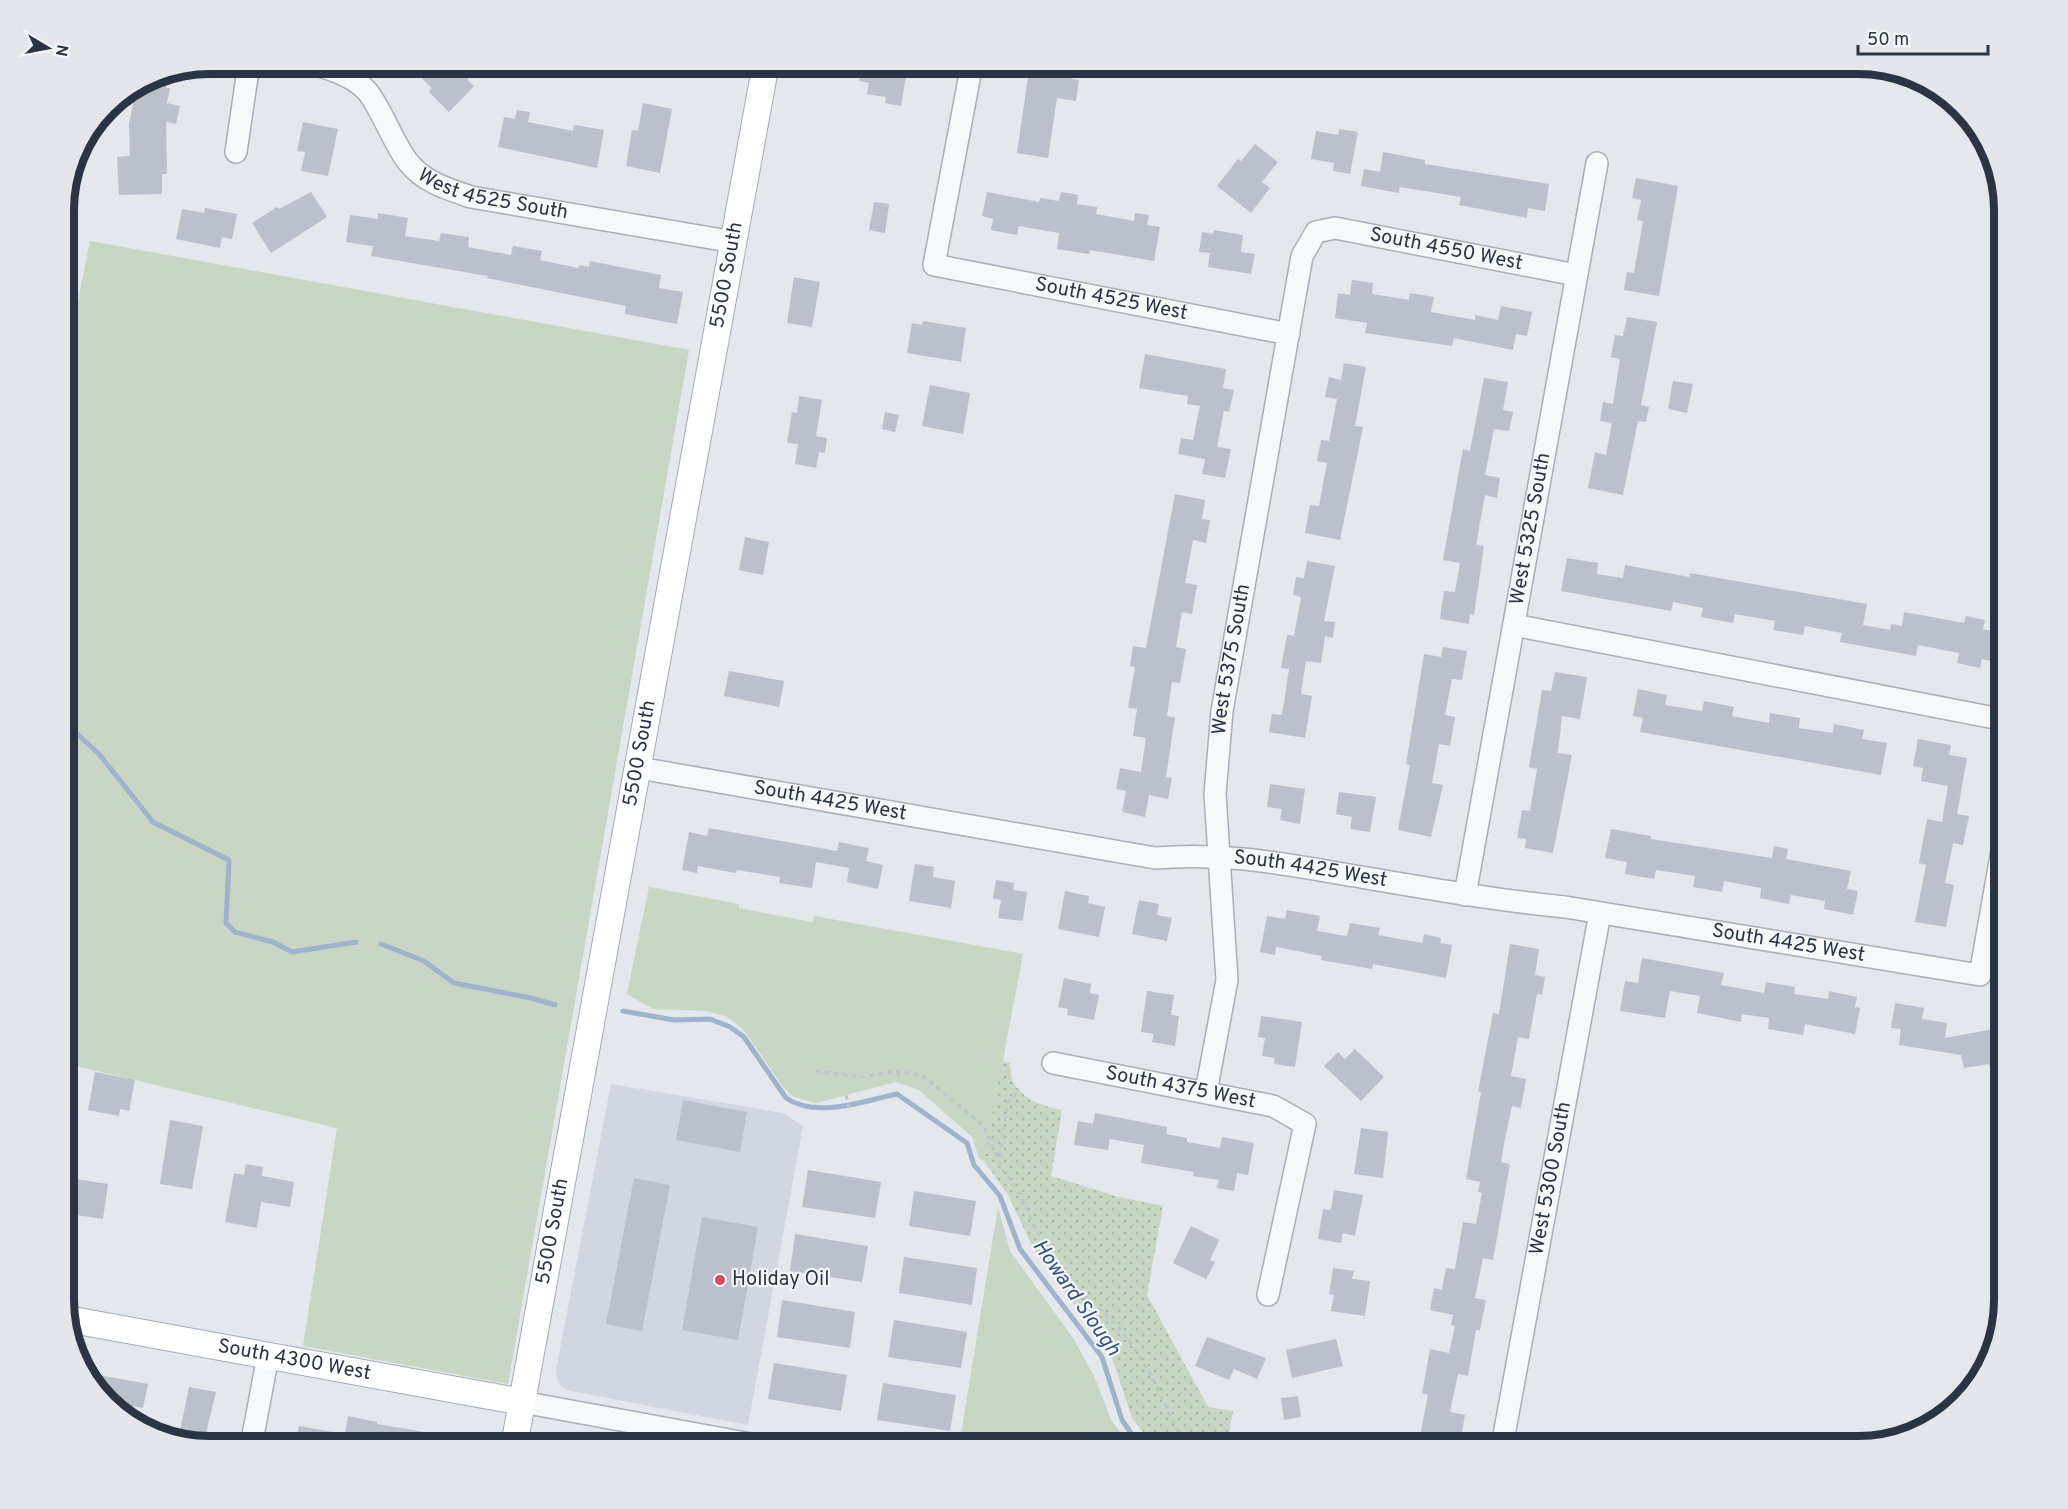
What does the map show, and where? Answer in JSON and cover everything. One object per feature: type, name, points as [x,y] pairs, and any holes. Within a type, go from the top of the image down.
[{"type":"main road","name":"5500 South","points":[[516,1436],[764,74]]},
{"type":"main road","name":"South 4300 West","points":[[76,1321],[522,1402]]},
{"type":"street","points":[[236,152],[247,74]]},
{"type":"street","name":"West 4525 South","points":[[340,74],[366,90],[408,163],[435,185],[471,197],[734,242]]},
{"type":"street","name":"South 4525 West","points":[[970,74],[934,266],[1289,334]]},
{"type":"street","name":"West 5325 South","points":[[1465,895],[1597,163]]},
{"type":"street","name":"South 4550 West","points":[[1316,232],[1335,228],[1576,275]]},
{"type":"street","name":"West 5375 South","points":[[1206,1092],[1227,980],[1215,794],[1222,711],[1302,256],[1316,232]]},
{"type":"street","points":[[1514,625],[1994,718]]},
{"type":"street","name":"South 4425 West","points":[[639,768],[1155,858],[1219,855],[1251,858],[1465,895],[1600,913],[1980,975],[1994,895]]},
{"type":"street","name":"West 5300 South","points":[[1504,1436],[1600,913]]},
{"type":"street","name":"South 4375 West","points":[[1053,1063],[1273,1106],[1305,1124],[1268,1295]]},
{"type":"street","points":[[253,1436],[268,1356]]},
{"type":"street","points":[[522,1402],[707,1436]]},
{"type":"path","points":[[816,1071],[861,1077],[899,1071],[923,1076],[983,1125],[1003,1170],[1020,1194],[1033,1224],[1063,1275],[1118,1326],[1133,1346],[1150,1373],[1180,1436]]},
{"type":"path","points":[[898,1077],[899,1071]]},
{"type":"path","points":[[1000,1159],[1008,1102],[1019,1089]]},
{"type":"path","points":[[846,1095],[850,1111]]},
{"type":"shaded area","points":[[611,1084],[783,1113],[803,1126],[748,1425],[566,1390],[558,1383],[556,1370]]},
{"type":"green space","points":[[90,241],[689,350],[508,1384],[303,1346],[337,1128],[74,1066],[74,322]]},
{"type":"green space","points":[[649,887],[739,904],[739,908],[812,922],[814,916],[1023,954],[984,1161],[979,1158],[972,1137],[919,1090],[896,1082],[816,1103],[794,1097],[783,1087],[743,1029],[727,1017],[707,1011],[653,1009],[627,994]]},
{"type":"green space","points":[[1002,1061],[1010,1063],[1014,1083],[1026,1096],[1042,1105],[1062,1110],[1051,1176],[1119,1197],[1163,1206],[1147,1295],[1208,1407],[1233,1411],[1229,1436],[1146,1436],[1132,1418],[1112,1358],[1032,1246],[1008,1195],[984,1161]]},
{"type":"green space","points":[[998,1207],[1010,1251],[1073,1338],[1095,1378],[1111,1420],[1123,1436],[961,1436]]},
{"type":"building","points":[[417,74],[473,74],[467,80],[474,86],[449,112],[429,92],[432,88]]},
{"type":"building","points":[[664,74],[680,74],[680,77]]},
{"type":"building","points":[[860,74],[906,74],[901,106],[885,103],[886,97],[867,94],[869,83],[859,81]]},
{"type":"building","points":[[1028,74],[1073,74],[1072,79],[1079,80],[1076,101],[1057,98],[1048,158],[1017,153]]},
{"type":"building","points":[[168,81],[166,88],[170,88],[167,103],[180,106],[176,124],[166,122],[167,174],[162,174],[162,194],[119,195],[117,157],[130,156],[129,124],[134,97]]},
{"type":"building","points":[[643,103],[672,109],[660,173],[626,166],[632,130],[638,131]]},
{"type":"building","points":[[517,110],[530,112],[528,122],[573,131],[574,125],[604,130],[597,168],[498,147],[504,117],[515,119]]},
{"type":"building","points":[[303,122],[338,129],[328,176],[301,171],[305,152],[297,151]]},
{"type":"building","points":[[1339,129],[1358,132],[1350,174],[1333,171],[1334,163],[1311,159],[1316,131],[1338,135]]},
{"type":"building","points":[[1255,144],[1278,162],[1262,182],[1270,188],[1251,213],[1217,186],[1238,159],[1241,161]]},
{"type":"building","points":[[1383,152],[1425,160],[1425,164],[1549,184],[1545,211],[1528,208],[1527,218],[1459,205],[1461,197],[1400,187],[1399,193],[1361,186],[1364,169],[1380,172]]},
{"type":"building","points":[[1636,178],[1678,186],[1659,296],[1624,290],[1627,272],[1634,273],[1643,221],[1637,220],[1641,200],[1632,198]]},
{"type":"building","points":[[311,192],[327,217],[271,253],[252,223],[277,207],[279,209]]},
{"type":"building","points":[[987,192],[1039,202],[1040,198],[1059,201],[1061,192],[1078,195],[1077,204],[1097,207],[1096,214],[1134,221],[1135,213],[1149,215],[1147,225],[1160,227],[1154,261],[1090,250],[1089,254],[1057,249],[1059,233],[1019,226],[1017,235],[991,230],[993,219],[982,216]]},
{"type":"building","points":[[874,202],[889,204],[885,233],[869,230]]},
{"type":"building","points":[[205,208],[237,214],[232,239],[222,237],[220,248],[176,239],[182,209],[204,213]]},
{"type":"building","points":[[378,213],[408,218],[405,236],[439,241],[441,233],[469,237],[468,247],[511,255],[513,246],[542,251],[540,260],[578,268],[579,265],[589,267],[590,261],[661,275],[659,288],[683,292],[677,324],[625,314],[626,306],[487,278],[488,276],[371,256],[373,246],[346,242],[350,215],[378,219]]},
{"type":"building","points":[[1214,230],[1243,235],[1241,252],[1255,254],[1251,274],[1208,267],[1210,253],[1199,252],[1202,232],[1213,234]]},
{"type":"building","points":[[794,277],[820,282],[812,327],[787,323]]},
{"type":"building","points":[[1352,280],[1373,283],[1372,294],[1409,300],[1410,293],[1434,297],[1431,312],[1475,320],[1475,315],[1498,320],[1501,306],[1532,312],[1527,336],[1516,334],[1513,350],[1454,338],[1452,346],[1365,333],[1367,323],[1335,318],[1338,293],[1350,295]]},
{"type":"building","points":[[1627,317],[1657,322],[1641,405],[1649,407],[1646,422],[1638,421],[1623,495],[1588,488],[1595,452],[1606,455],[1612,423],[1600,421],[1603,402],[1613,404],[1620,359],[1611,357],[1615,335],[1623,336]]},
{"type":"building","points":[[923,321],[966,328],[961,362],[907,353],[912,323],[922,325]]},
{"type":"building","points":[[1145,354],[1226,369],[1223,388],[1234,390],[1229,412],[1224,411],[1217,447],[1231,449],[1225,478],[1202,474],[1205,459],[1178,454],[1181,438],[1193,440],[1200,406],[1187,404],[1188,396],[1139,388]]},
{"type":"building","points":[[1344,363],[1366,367],[1355,426],[1363,427],[1340,540],[1305,533],[1310,505],[1319,506],[1327,463],[1317,461],[1321,440],[1329,441],[1337,399],[1325,397],[1329,377],[1341,380]]},
{"type":"building","points":[[1484,378],[1508,382],[1503,410],[1513,412],[1509,431],[1494,429],[1485,475],[1500,478],[1497,498],[1485,495],[1476,545],[1484,546],[1474,615],[1470,614],[1469,624],[1440,619],[1444,591],[1455,592],[1460,563],[1443,560],[1463,449],[1470,451]]},
{"type":"building","points":[[1673,381],[1693,384],[1687,413],[1668,409]]},
{"type":"building","points":[[930,385],[970,393],[963,434],[922,426]]},
{"type":"building","points":[[799,396],[822,400],[816,436],[827,438],[825,453],[819,452],[816,468],[795,464],[798,444],[787,443],[792,412],[797,413]]},
{"type":"building","points":[[885,412],[899,415],[895,432],[882,429]]},
{"type":"building","points":[[1175,494],[1205,500],[1202,519],[1210,520],[1206,543],[1193,540],[1185,583],[1197,585],[1192,614],[1182,612],[1176,647],[1186,649],[1180,683],[1172,682],[1167,716],[1175,717],[1166,777],[1172,778],[1168,799],[1149,795],[1145,817],[1122,812],[1126,791],[1116,789],[1120,768],[1141,772],[1146,738],[1133,736],[1137,709],[1128,708],[1135,667],[1130,666],[1133,646],[1146,648]]},
{"type":"building","points":[[745,537],[769,542],[763,575],[739,570]]},
{"type":"building","points":[[1567,558],[1598,563],[1597,574],[1623,578],[1625,565],[1689,577],[1690,573],[1867,604],[1863,625],[1890,630],[1891,624],[1902,626],[1904,612],[1964,623],[1966,616],[1985,620],[1983,629],[1994,632],[1994,642],[1990,661],[1982,659],[1980,668],[1957,663],[1959,653],[1918,645],[1916,656],[1840,642],[1842,633],[1805,626],[1803,635],[1773,630],[1775,621],[1735,614],[1733,623],[1701,617],[1703,608],[1673,602],[1671,611],[1561,591]]},
{"type":"building","points":[[1307,561],[1335,566],[1324,621],[1335,622],[1333,638],[1325,636],[1321,663],[1306,661],[1301,694],[1312,696],[1305,738],[1269,732],[1272,714],[1282,715],[1289,669],[1281,668],[1287,635],[1294,636],[1301,597],[1293,595],[1296,577],[1304,578]]},
{"type":"building","points":[[1443,647],[1467,651],[1462,680],[1452,679],[1445,715],[1455,717],[1450,746],[1439,744],[1432,783],[1443,785],[1431,837],[1398,830],[1410,765],[1406,764],[1424,654],[1441,657]]},
{"type":"building","points":[[729,671],[784,681],[779,707],[724,696]]},
{"type":"building","points":[[1555,672],[1587,677],[1580,719],[1562,716],[1558,753],[1572,755],[1553,853],[1525,848],[1526,839],[1517,838],[1522,810],[1530,811],[1537,769],[1529,767],[1542,690],[1551,691]]},
{"type":"building","points":[[1638,689],[1667,695],[1665,705],[1702,711],[1704,701],[1734,707],[1732,716],[1769,723],[1770,713],[1800,718],[1799,728],[1833,733],[1834,724],[1864,730],[1862,739],[1887,743],[1881,775],[1640,732],[1643,718],[1633,716]]},
{"type":"building","points":[[1918,739],[1951,745],[1949,755],[1967,758],[1957,814],[1969,816],[1963,845],[1953,843],[1945,883],[1954,885],[1946,927],[1915,922],[1926,865],[1919,863],[1927,819],[1942,822],[1948,786],[1921,781],[1923,768],[1913,766]]},
{"type":"building","points":[[1270,784],[1305,789],[1300,824],[1280,820],[1282,809],[1267,807]]},
{"type":"building","points":[[1339,792],[1376,797],[1370,832],[1350,829],[1352,817],[1336,814]]},
{"type":"building","points":[[709,828],[837,851],[839,842],[869,848],[866,861],[883,865],[878,889],[847,882],[849,868],[816,862],[812,888],[779,883],[780,877],[737,870],[736,873],[698,866],[697,873],[682,870],[689,832],[707,836]]},
{"type":"building","points":[[1611,829],[1651,836],[1651,839],[1772,858],[1774,846],[1788,849],[1786,859],[1851,871],[1847,889],[1858,891],[1853,915],[1824,909],[1825,901],[1791,895],[1789,904],[1760,898],[1761,888],[1724,881],[1722,892],[1693,887],[1695,876],[1656,870],[1654,879],[1625,874],[1627,862],[1605,858]]},
{"type":"building","points":[[915,864],[934,867],[933,877],[955,881],[951,908],[909,901]]},
{"type":"building","points":[[996,880],[1014,883],[1013,890],[1027,892],[1023,921],[998,918],[1001,900],[993,899]]},
{"type":"building","points":[[1065,891],[1089,896],[1088,903],[1105,907],[1099,937],[1058,929]]},
{"type":"building","points":[[1139,900],[1159,904],[1157,915],[1172,918],[1167,941],[1132,934]]},
{"type":"building","points":[[1287,910],[1320,916],[1317,931],[1347,936],[1350,923],[1380,928],[1378,935],[1422,943],[1424,934],[1441,938],[1440,943],[1452,945],[1446,978],[1373,964],[1372,969],[1321,960],[1322,956],[1276,947],[1275,955],[1260,952],[1267,916],[1285,919]]},
{"type":"building","points":[[1510,944],[1539,949],[1535,975],[1545,977],[1542,995],[1537,994],[1529,1039],[1518,1037],[1511,1076],[1526,1079],[1521,1108],[1512,1106],[1504,1144],[1501,1162],[1510,1164],[1493,1260],[1483,1258],[1475,1298],[1486,1300],[1480,1330],[1476,1330],[1468,1376],[1458,1374],[1450,1412],[1465,1415],[1461,1436],[1420,1436],[1428,1395],[1422,1393],[1430,1349],[1449,1353],[1455,1326],[1451,1325],[1453,1315],[1430,1310],[1434,1288],[1442,1290],[1446,1268],[1455,1269],[1463,1222],[1476,1224],[1482,1193],[1478,1192],[1480,1182],[1466,1179],[1481,1092],[1478,1092],[1493,1013],[1499,1014]]},
{"type":"building","points":[[1642,958],[1724,973],[1721,985],[1764,993],[1766,982],[1795,987],[1794,994],[1828,999],[1829,991],[1857,997],[1855,1007],[1860,1008],[1855,1034],[1805,1024],[1803,1035],[1768,1029],[1769,1018],[1742,1014],[1741,1022],[1697,1013],[1700,996],[1670,991],[1665,1018],[1620,1011],[1625,981],[1638,983]]},
{"type":"building","points":[[1064,978],[1091,984],[1090,993],[1099,995],[1094,1020],[1067,1015],[1068,1009],[1058,1007]]},
{"type":"building","points":[[1147,991],[1174,995],[1171,1015],[1179,1016],[1175,1046],[1152,1042],[1154,1034],[1141,1032]]},
{"type":"building","points":[[1895,1003],[1924,1008],[1922,1019],[1947,1023],[1945,1038],[1994,1029],[1994,1067],[1990,1068],[1989,1064],[1964,1068],[1961,1055],[1899,1045],[1901,1029],[1891,1028]]},
{"type":"building","points":[[1261,1016],[1302,1022],[1295,1067],[1274,1064],[1275,1058],[1262,1056],[1265,1038],[1258,1037]]},
{"type":"building","points":[[1355,1049],[1384,1077],[1361,1101],[1324,1066],[1338,1052],[1345,1059]]},
{"type":"building","points":[[95,1072],[135,1080],[129,1111],[120,1109],[119,1116],[88,1110]]},
{"type":"building","points":[[683,1100],[747,1112],[740,1152],[676,1140]]},
{"type":"building","points":[[1095,1113],[1167,1127],[1166,1134],[1187,1138],[1187,1142],[1220,1148],[1222,1137],[1254,1143],[1248,1175],[1237,1173],[1234,1191],[1217,1188],[1219,1180],[1193,1176],[1194,1172],[1141,1163],[1144,1145],[1110,1139],[1108,1150],[1074,1145],[1078,1121],[1093,1124]]},
{"type":"building","points":[[170,1120],[203,1126],[192,1189],[160,1184]]},
{"type":"building","points":[[1361,1128],[1388,1132],[1383,1178],[1354,1174]]},
{"type":"building","points":[[246,1164],[263,1167],[262,1176],[294,1182],[290,1207],[261,1202],[257,1228],[225,1222],[234,1173],[244,1175]]},
{"type":"building","points":[[808,1170],[881,1182],[875,1218],[802,1207]]},
{"type":"building","points":[[634,1178],[670,1185],[642,1331],[606,1324]]},
{"type":"building","points":[[74,1179],[108,1184],[103,1219],[74,1215]]},
{"type":"building","points":[[1334,1190],[1363,1195],[1355,1236],[1343,1233],[1341,1243],[1318,1239],[1323,1209],[1331,1210]]},
{"type":"building","points":[[914,1191],[976,1201],[970,1236],[909,1226]]},
{"type":"building","points":[[702,1217],[758,1227],[738,1340],[682,1330]]},
{"type":"building","points":[[1191,1226],[1219,1240],[1210,1260],[1215,1262],[1206,1279],[1173,1263]]},
{"type":"building","points":[[795,1234],[868,1246],[862,1282],[790,1271]]},
{"type":"building","points":[[904,1257],[977,1268],[972,1305],[899,1293]]},
{"type":"building","points":[[1333,1268],[1354,1271],[1352,1279],[1370,1281],[1365,1316],[1331,1311],[1334,1295],[1329,1294]]},
{"type":"building","points":[[782,1300],[855,1312],[850,1348],[777,1337]]},
{"type":"building","points":[[894,1320],[967,1332],[961,1368],[888,1357]]},
{"type":"building","points":[[1207,1337],[1266,1358],[1257,1379],[1234,1369],[1229,1380],[1195,1366]]},
{"type":"building","points":[[1336,1339],[1343,1366],[1292,1378],[1286,1350]]},
{"type":"building","points":[[774,1363],[847,1375],[841,1411],[768,1399]]},
{"type":"building","points":[[96,1374],[148,1384],[143,1408],[124,1405],[113,1396]]},
{"type":"building","points":[[883,1383],[956,1395],[950,1431],[877,1420]]},
{"type":"building","points":[[189,1387],[216,1392],[205,1435],[180,1432]]},
{"type":"building","points":[[1298,1396],[1301,1417],[1284,1420],[1281,1398]]},
{"type":"building","points":[[348,1416],[377,1422],[377,1424],[447,1436],[297,1436],[299,1426],[345,1434]]},
{"type":"waterway","name":"Howard Slough","points":[[74,731],[99,754],[153,822],[229,860],[226,923],[235,932],[273,942],[292,952],[356,942]]},
{"type":"waterway","name":"Howard Slough","points":[[381,944],[424,961],[454,983],[555,1005]]},
{"type":"waterway","name":"Howard Slough","points":[[623,1011],[674,1020],[710,1019],[730,1027],[744,1037],[786,1098],[798,1104],[826,1108],[897,1094],[967,1143],[974,1165],[1000,1196],[1020,1249],[1102,1357],[1122,1420],[1133,1436]]},
{"type":"place","name":"Holiday Oil","points":[[720,1280]]}]
